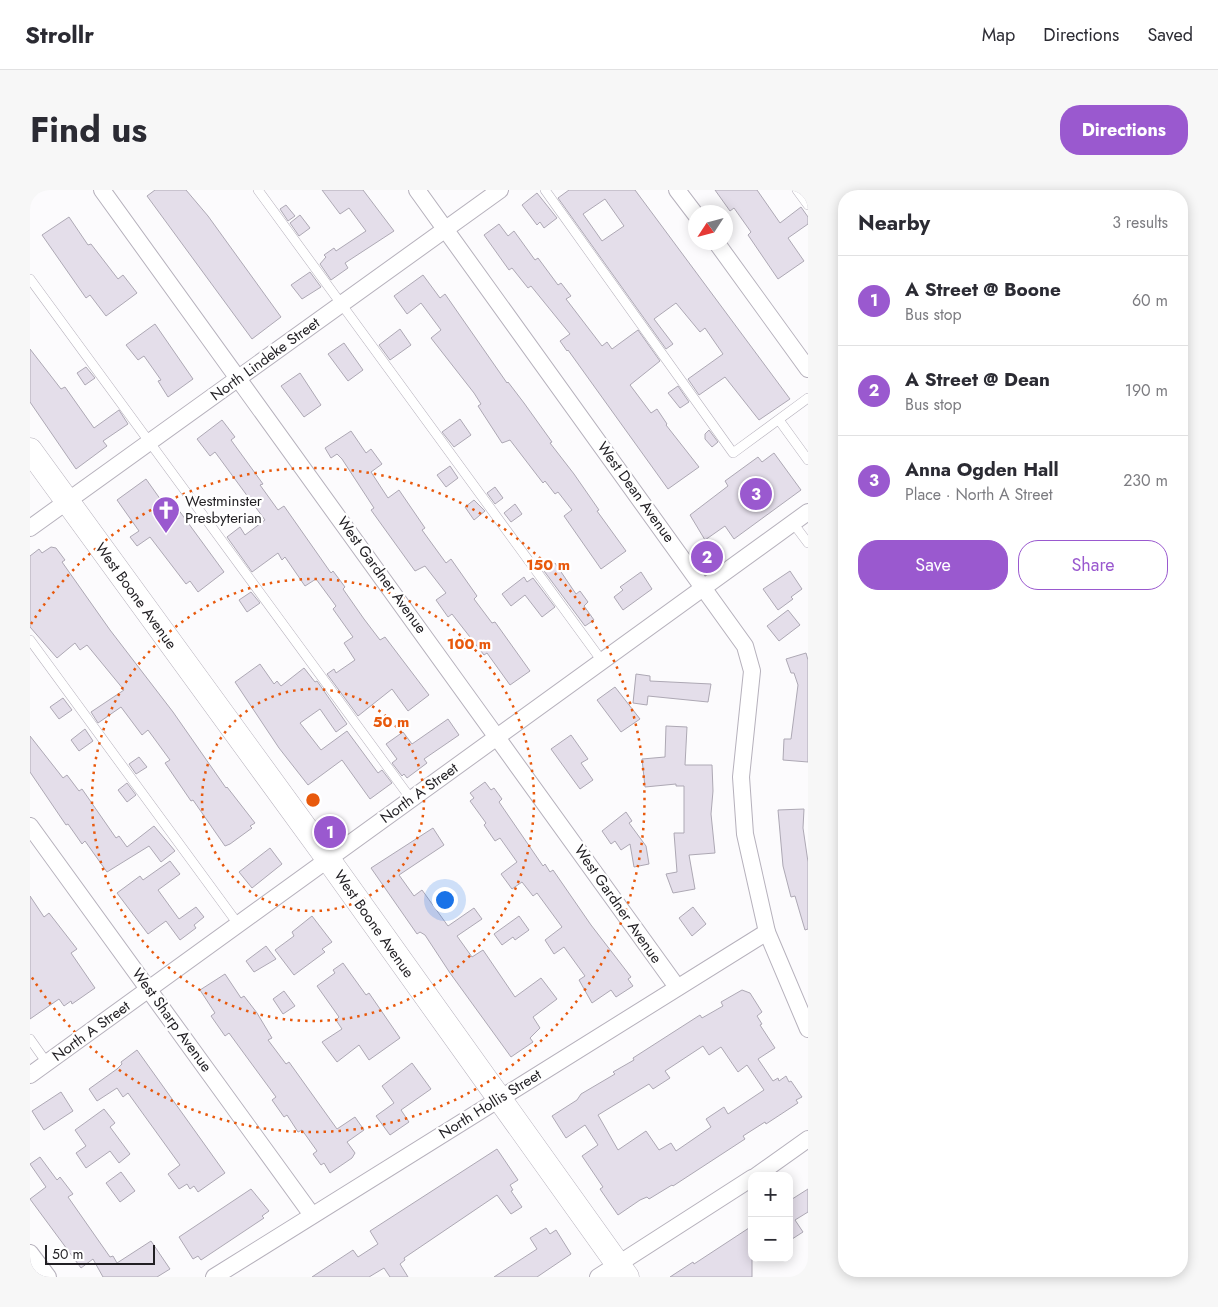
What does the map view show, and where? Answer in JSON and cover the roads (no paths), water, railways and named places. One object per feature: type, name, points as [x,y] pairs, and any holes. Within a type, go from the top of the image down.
[{"type":"main road","name":"West Boone Avenue","points":[[30,450],[328,859],[622,1271]]},
{"type":"street","name":"West Gardner Avenue","points":[[102,190],[677,986]]},
{"type":"street","name":"West Dean Avenue","points":[[417,190],[746,646],[752,671],[741,777],[744,824],[752,872],[767,932],[808,1029]]},
{"type":"street","name":"North Lindeke Street","points":[[30,528],[240,379],[500,190]]},
{"type":"street","points":[[677,190],[688,205]]},
{"type":"street","points":[[722,250],[808,369]]},
{"type":"street","name":"North A Street","points":[[30,1075],[808,512]]},
{"type":"street","name":"West Sharp Avenue","points":[[30,826],[150,988],[312,1215]]},
{"type":"street","name":"North Hollis Street","points":[[214,1277],[677,986],[767,932]]},
{"type":"street","points":[[762,1172],[808,1139]]},
{"type":"street","points":[[598,1277],[622,1271],[748,1181]]},
{"type":"street","points":[[30,1253],[48,1277]]},
{"type":"lane","points":[[258,190],[602,661]]},
{"type":"lane","points":[[545,190],[733,453],[808,398]]},
{"type":"lane","points":[[797,190],[808,205]]},
{"type":"lane","points":[[30,278],[149,443],[411,798]]},
{"type":"lane","points":[[778,420],[808,460]]},
{"type":"lane","points":[[793,522],[808,543]]},
{"type":"lane","points":[[30,640],[238,924]]},
{"type":"lane","points":[[30,1039],[47,1063]]},
{"type":"place","name":"Anna Ogden Hall","points":[[756,494]]},
{"type":"place","name":"Westminster Presbyterian","points":[[166,534]]},
{"type":"place","name":"A Street @ Dean","points":[[707,557]]},
{"type":"place","name":"A Street @ Boone","points":[[330,832]]}]
